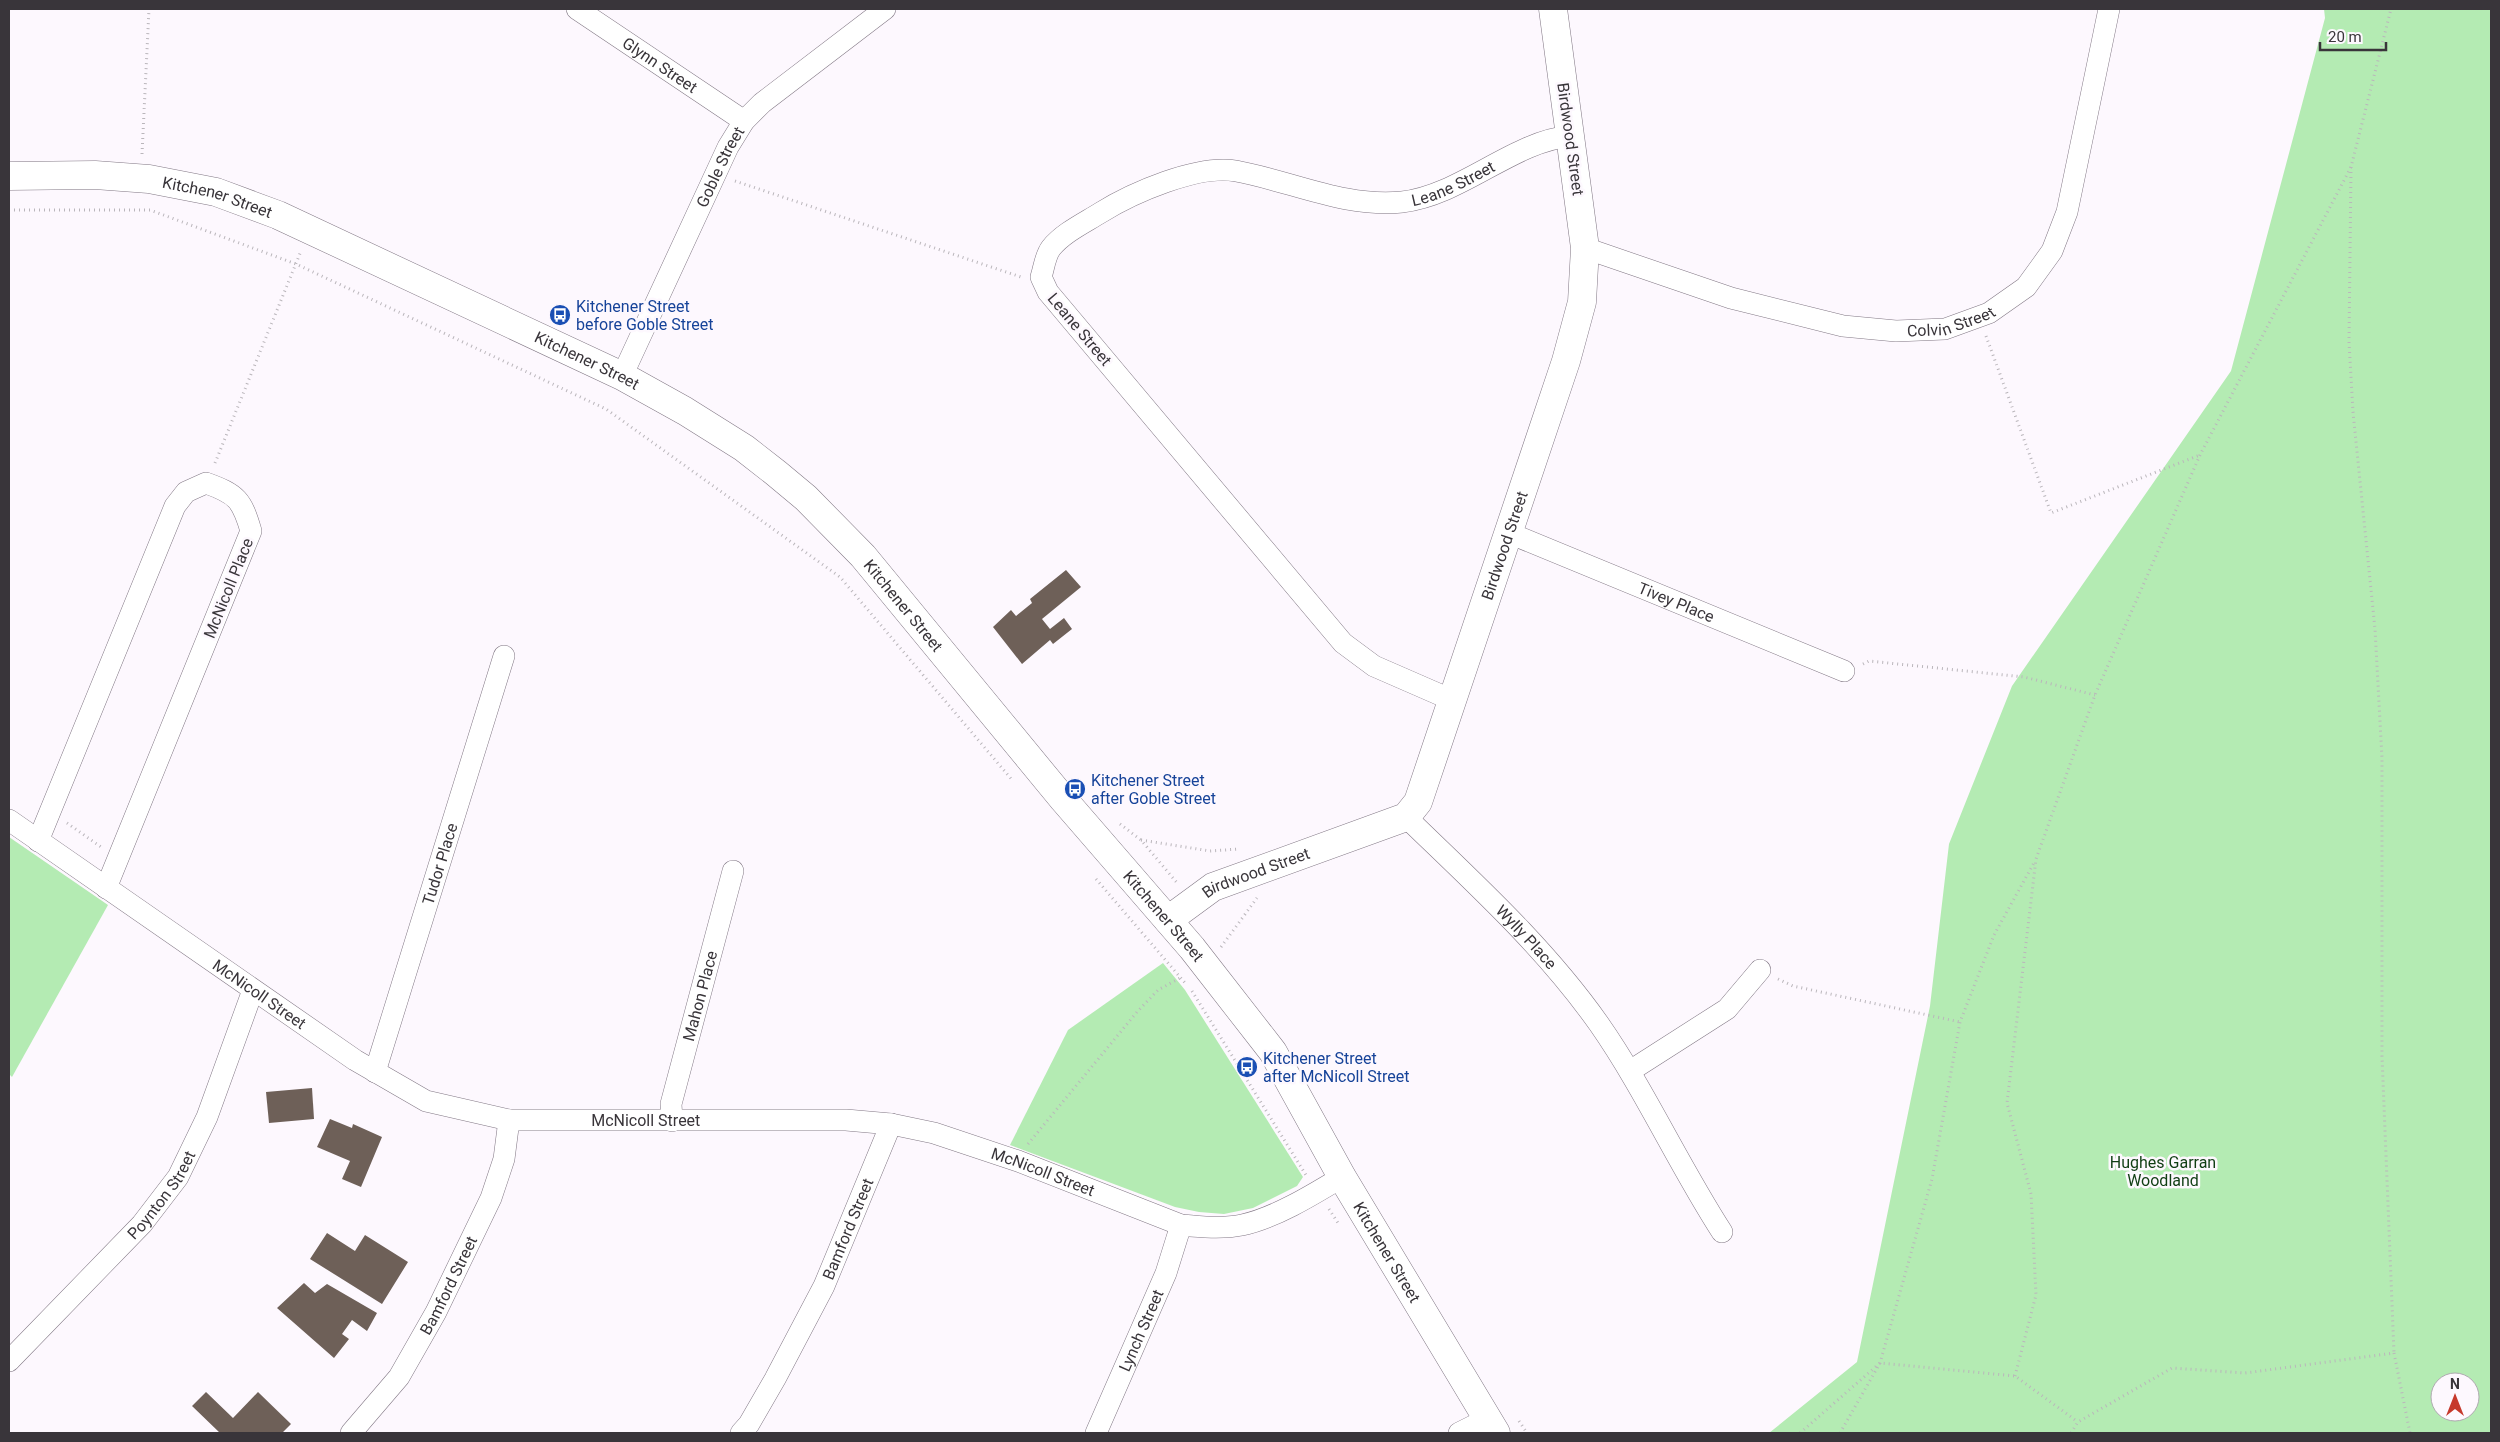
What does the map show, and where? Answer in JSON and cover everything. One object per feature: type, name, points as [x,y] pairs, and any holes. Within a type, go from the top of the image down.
[{"type":"street","name":"Glynn Street","points":[[577,9],[744,121]]},
{"type":"street","name":"Goble Street","points":[[622,376],[715,175],[744,121],[762,103],[885,9]]},
{"type":"street","name":"Birdwood Street","points":[[1168,920],[1213,887],[1406,817],[1418,802],[1566,361],[1582,302],[1585,248],[1553,9]]},
{"type":"street","name":"Colvin Street","points":[[1585,248],[1731,298],[1843,326],[1896,331],[1945,329],[1989,313],[2026,287],[2052,251],[2068,212],[2109,9]]},
{"type":"street","name":"Leane Street","points":[[1452,700],[1374,666],[1343,643],[1048,292],[1041,277],[1051,248],[1072,230],[1114,204],[1155,186],[1195,173],[1234,170],[1359,202],[1403,202],[1448,189],[1551,138],[1571,136]]},
{"type":"street","name":"Kitchener Street","points":[[9,176],[94,175],[149,179],[216,192],[310,229],[402,271],[546,342],[622,376],[685,411],[744,448],[806,498],[863,556],[1063,799],[1222,985],[1273,1052],[1342,1177],[1491,1426]]},
{"type":"street","points":[[38,840],[175,506],[186,492],[206,483]]},
{"type":"street","name":"McNicoll Place","points":[[106,888],[251,531],[243,505],[225,490],[206,483]]},
{"type":"street","name":"Tivey Place","points":[[1509,533],[1844,671]]},
{"type":"street","name":"Tudor Place","points":[[376,1072],[504,656]]},
{"type":"street","name":"Wylly Place","points":[[1406,817],[1523,931],[1562,975],[1630,1071],[1695,1190],[1722,1232]]},
{"type":"street","name":"McNicoll Street","points":[[9,820],[355,1060],[426,1101],[509,1120],[846,1120],[890,1124],[934,1133],[1018,1161],[1181,1224],[1206,1228],[1243,1225],[1291,1206],[1342,1177]]},
{"type":"street","name":"Mahon Place","points":[[672,1121],[671,1104],[733,871]]},
{"type":"street","points":[[1630,1071],[1727,1009],[1760,970]]},
{"type":"street","name":"Poynton Street","points":[[9,1361],[142,1224],[178,1177],[207,1117],[253,990]]},
{"type":"street","name":"Bamford Street","points":[[351,1433],[400,1377],[436,1312],[491,1198],[504,1159],[509,1120]]},
{"type":"street","name":"Bamford Street","points":[[740,1433],[749,1424],[775,1380],[824,1286],[890,1124]]},
{"type":"street","name":"Lynch Street","points":[[1096,1433],[1166,1274],[1181,1224]]},
{"type":"street","points":[[1460,1433],[1491,1426]]},
{"type":"path","points":[[142,157],[149,9]]},
{"type":"path","points":[[1840,1433],[1880,1363],[1932,1179],[1960,1022],[1994,935],[2036,860],[2095,695],[2200,455],[2351,167],[2391,9]]},
{"type":"path","points":[[2351,167],[2349,342],[2353,412],[2375,629],[2382,758],[2382,1056],[2394,1353],[2410,1433]]},
{"type":"path","points":[[715,175],[1045,285]]},
{"type":"path","points":[[9,210],[150,210],[296,264],[606,409],[840,577],[1020,789]]},
{"type":"path","points":[[206,483],[310,229]]},
{"type":"path","points":[[1979,316],[2051,513],[2200,455]]},
{"type":"path","points":[[1844,671],[1869,661],[2024,678],[2095,695]]},
{"type":"path","points":[[50,810],[117,860]]},
{"type":"path","points":[[1119,823],[1141,840],[1192,901]]},
{"type":"path","points":[[1141,840],[1210,851],[1245,849]]},
{"type":"path","points":[[2015,1376],[2036,1295],[2031,1194],[2007,1103],[2036,860]]},
{"type":"path","points":[[1090,872],[1191,990],[1304,1173],[1302,1180]]},
{"type":"path","points":[[1216,939],[1227,954]]},
{"type":"path","points":[[1760,970],[1793,986],[1960,1022]]},
{"type":"path","points":[[1018,1161],[1022,1151],[1138,1012],[1158,990],[1180,978]]},
{"type":"path","points":[[2071,1433],[2078,1422],[2172,1368],[2244,1373],[2394,1353]]},
{"type":"path","points":[[1800,1433],[1880,1363],[2015,1376],[2078,1422]]},
{"type":"green space","name":"Hughes Garran Woodland","points":[[2324,9],[2491,9],[2491,1433],[1769,1433],[1857,1362],[1930,1006],[1949,844],[2012,686],[2231,371],[2325,18]]},
{"type":"green space","points":[[9,837],[108,905],[12,1077],[9,1074]]},
{"type":"green space","points":[[1163,963],[1185,990],[1303,1177],[1297,1186],[1253,1208],[1224,1214],[1199,1212],[1175,1207],[1010,1145],[1068,1030]]},
{"type":"building","points":[[1066,570],[1081,587],[1042,619],[1050,629],[1064,618],[1072,629],[1053,644],[1050,640],[1022,664],[993,627],[1011,610],[1016,616],[1032,603],[1030,599]]},
{"type":"building","points":[[312,1088],[314,1119],[269,1123],[266,1092]]},
{"type":"building","points":[[330,1119],[352,1128],[353,1124],[382,1137],[361,1187],[342,1179],[350,1161],[317,1147]]},
{"type":"building","points":[[327,1233],[355,1251],[365,1235],[408,1262],[382,1304],[310,1259]]},
{"type":"building","points":[[304,1283],[315,1293],[327,1284],[377,1313],[367,1331],[352,1320],[342,1334],[349,1339],[334,1358],[277,1308]]},
{"type":"building","points":[[206,1392],[233,1418],[258,1392],[291,1424],[282,1433],[220,1433],[192,1406]]},
{"type":"place","name":"Kitchener Street before Goble Street","points":[[560,315]]},
{"type":"place","name":"Kitchener Street after Goble Street","points":[[1075,789]]},
{"type":"place","name":"Kitchener Street after McNicoll Street","points":[[1247,1067]]}]
